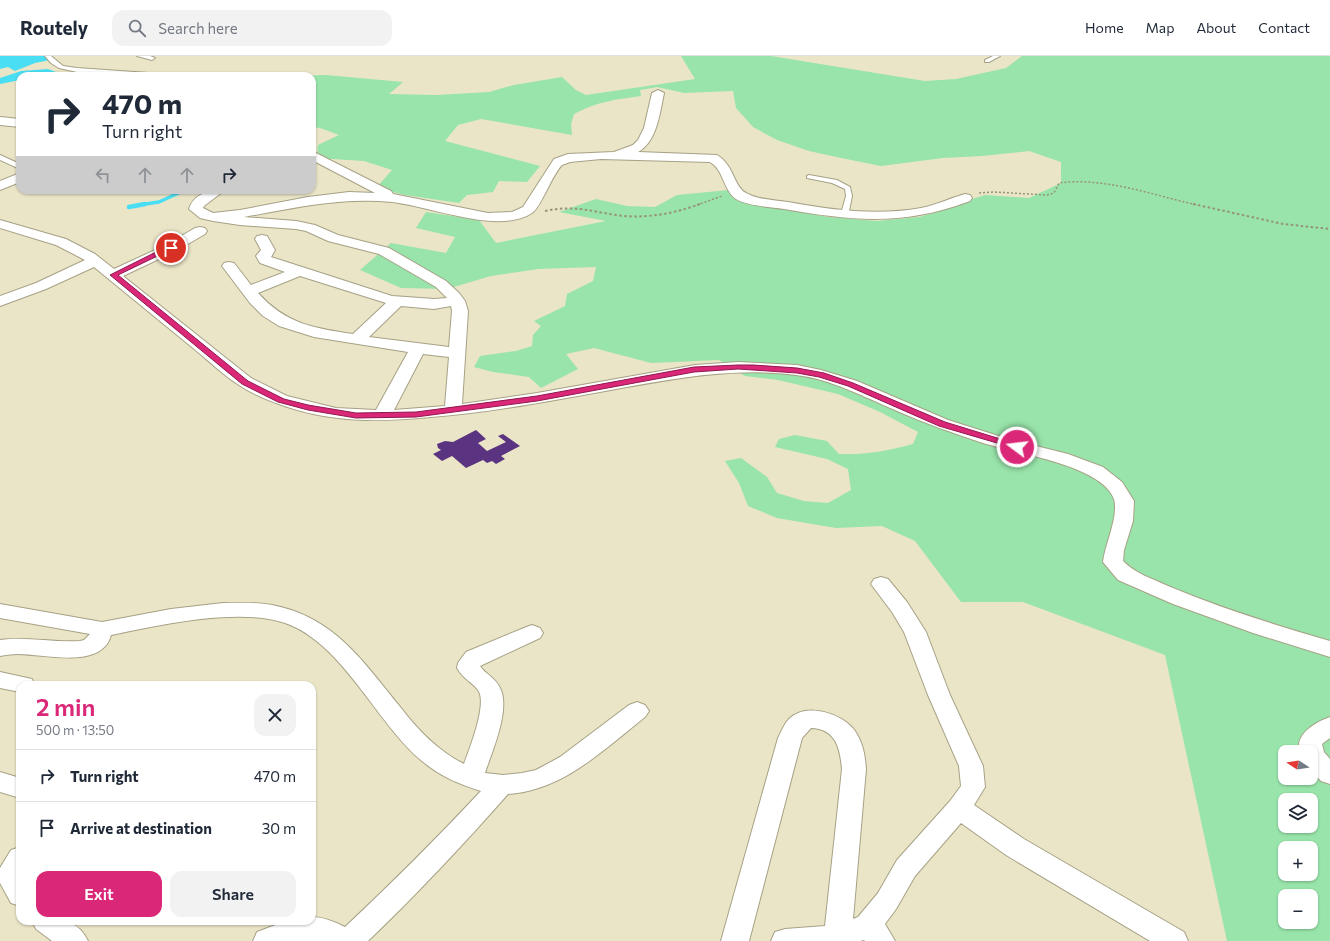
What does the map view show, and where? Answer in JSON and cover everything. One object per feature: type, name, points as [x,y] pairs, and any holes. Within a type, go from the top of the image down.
[{"type":"street","points":[[524,213],[533,204],[553,168],[558,162],[573,157],[627,152],[639,147],[650,124],[658,93]]},
{"type":"street","points":[[0,121],[16,123]]},
{"type":"street","points":[[601,155],[713,158],[722,165],[736,192],[746,198],[808,210],[874,216],[907,214],[949,206],[965,198]]},
{"type":"street","points":[[316,157],[393,198]]},
{"type":"street","points":[[0,186],[16,179]]},
{"type":"street","points":[[212,194],[199,202],[196,209],[204,215],[240,221],[304,226],[334,238],[384,251],[442,284],[454,296],[460,311],[453,410]]},
{"type":"street","points":[[213,217],[235,215],[337,197],[370,196],[393,198],[488,217],[514,216],[524,213],[543,211]]},
{"type":"street","points":[[0,224],[61,242],[93,259],[245,382],[268,395],[281,400],[321,410],[356,415],[382,416],[453,410],[537,398],[694,370],[738,367],[797,370],[821,375],[851,385],[942,424],[1002,443],[1062,458],[1096,471],[1115,486],[1124,501],[1123,521],[1114,550],[1113,562],[1125,575],[1180,599],[1261,628],[1330,648]]},
{"type":"street","points":[[113,275],[171,248],[200,231]]},
{"type":"street","points":[[262,239],[268,250],[263,256],[265,260],[362,292],[398,301],[434,304],[457,301]]},
{"type":"street","points":[[0,292],[93,259]]},
{"type":"street","points":[[0,301],[41,286],[93,259]]},
{"type":"street","points":[[229,266],[243,286],[261,306],[276,318],[292,327],[418,349],[457,353]]},
{"type":"street","points":[[249,291],[300,271]]},
{"type":"street","points":[[357,339],[398,301]]},
{"type":"street","points":[[382,416],[418,349]]},
{"type":"street","points":[[785,941],[874,934],[887,901],[906,868],[930,839],[959,808],[973,787],[971,766],[939,695],[914,632],[900,608],[880,584]]},
{"type":"street","points":[[0,611],[69,622],[102,630],[162,617],[227,610],[260,611],[291,617],[313,628],[344,654],[416,741],[447,767],[471,780],[501,785],[531,782],[562,768],[637,711]]},
{"type":"street","points":[[0,648],[18,646],[71,651],[80,650],[90,647],[97,641],[102,634],[102,630]]},
{"type":"street","points":[[471,780],[492,711],[492,695],[485,682],[468,671],[468,663],[474,658],[532,633]]},
{"type":"street","points":[[0,680],[16,683]]},
{"type":"street","points":[[735,941],[790,738],[798,724],[808,719],[821,720],[837,728],[846,738],[852,750],[854,769],[838,937]]},
{"type":"street","points":[[1330,726],[1312,739],[1310,747],[1314,756],[1330,774]]},
{"type":"street","points":[[0,782],[16,787]]},
{"type":"street","points":[[348,941],[408,885],[501,785]]},
{"type":"street","points":[[959,808],[1015,847],[1174,941]]},
{"type":"street","points":[[16,864],[12,869],[11,879],[16,888]]},
{"type":"street","points":[[267,941],[299,929],[314,928],[335,934],[343,941]]},
{"type":"lane","points":[[48,56],[53,62],[61,67],[77,70],[106,72]]},
{"type":"lane","points":[[140,56],[152,58]]},
{"type":"lane","points":[[987,62],[997,56]]},
{"type":"lane","points":[[0,158],[16,165]]},
{"type":"lane","points":[[809,177],[833,181],[848,188],[849,196],[845,214]]},
{"type":"path","points":[[965,198],[978,194],[994,192],[1053,194],[1059,184],[1075,181],[1117,186],[1238,215],[1276,222],[1330,229]]},
{"type":"path","points":[[543,211],[566,208],[592,209],[620,216],[651,216],[690,209],[722,195],[736,192]]},
{"type":"green space","points":[[681,56],[771,56],[925,81],[956,79],[1006,68],[1022,56],[1330,56],[1330,941],[1227,941],[1165,655],[1023,602],[961,602],[915,541],[882,526],[836,528],[777,518],[748,506],[739,483],[725,461],[741,458],[767,477],[777,493],[804,501],[828,503],[851,490],[848,469],[827,459],[775,447],[779,439],[795,435],[827,441],[839,454],[858,454],[885,451],[913,444],[918,432],[880,412],[838,394],[778,380],[745,376],[719,360],[651,363],[594,348],[566,354],[578,369],[541,388],[529,377],[493,372],[474,367],[480,356],[516,351],[532,346],[533,335],[541,326],[534,321],[565,306],[567,294],[593,281],[596,267],[538,269],[491,276],[447,289],[401,288],[360,270],[391,243],[446,253],[455,237],[416,228],[426,212],[479,220],[496,243],[606,221],[559,212],[596,199],[627,206],[655,207],[677,195],[729,190],[749,202],[828,217],[877,221],[919,217],[958,206],[969,200],[985,195],[1029,198],[1061,183],[1061,162],[1029,151],[943,158],[881,166],[809,151],[777,140],[753,127],[736,108],[733,91],[684,93],[657,87],[640,90],[641,96],[599,104],[574,114],[571,124],[572,135],[481,119],[458,125],[445,141],[540,166],[527,182],[499,181],[493,192],[467,195],[459,203],[405,195],[376,188],[392,170],[364,161],[317,158],[318,145],[339,135],[316,128],[316,75],[403,82],[389,94],[436,95],[489,92],[514,85],[562,77],[576,90],[586,95],[695,79]]},
{"type":"water","points":[[0,56],[49,56],[50,60],[35,63],[15,71],[8,67],[0,69]]},
{"type":"water","points":[[48,69],[56,72],[18,72]]},
{"type":"water","points":[[16,73],[16,81],[0,84],[0,78]]},
{"type":"building","points":[[476,430],[486,439],[478,443],[487,451],[506,442],[498,436],[503,434],[520,446],[501,456],[505,459],[496,464],[492,461],[487,463],[483,460],[466,468],[452,456],[442,461],[433,454],[441,450],[438,448],[437,444],[445,441],[453,442]]},
{"type":"waterway","points":[[142,204],[159,202],[176,194]]},
{"type":"waterway","points":[[129,207],[142,204]]},
{"type":"route","points":[[171,248],[113,275],[245,382],[268,395],[308,407],[336,413],[356,415],[382,416],[416,414],[537,398],[694,370],[738,367],[797,370],[821,375],[851,385],[942,424],[1017,447]]}]
